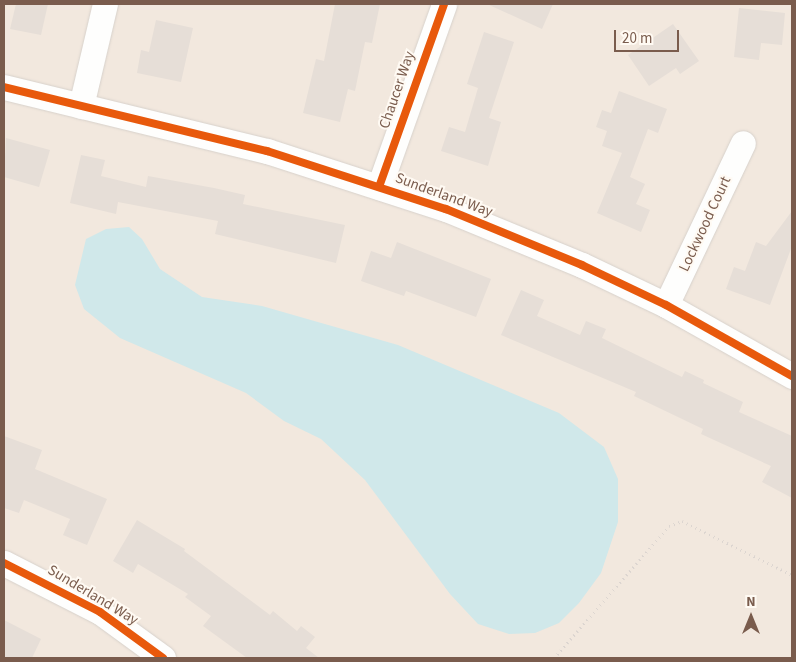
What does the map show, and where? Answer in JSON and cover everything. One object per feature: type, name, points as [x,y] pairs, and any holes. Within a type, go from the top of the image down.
[{"type":"street","points":[[81,106],[106,4]]},
{"type":"street","name":"Chaucer Way","points":[[379,187],[444,4]]},
{"type":"street","name":"Sunderland Way","points":[[4,87],[267,151],[379,187],[507,233],[666,305],[792,376]]},
{"type":"street","name":"Lockwood Court","points":[[666,305],[743,143]]},
{"type":"street","name":"Sunderland Way","points":[[4,563],[100,612],[163,658]]},
{"type":"path","points":[[554,658],[669,526],[682,520],[792,575]]},
{"type":"shaded area","points":[[4,4],[792,4],[792,658],[4,658]]},
{"type":"water","points":[[129,227],[142,239],[160,269],[202,297],[262,306],[398,345],[559,413],[604,447],[618,479],[618,522],[601,573],[579,603],[559,623],[535,633],[509,634],[478,624],[450,594],[365,480],[321,439],[284,421],[246,393],[120,338],[84,309],[75,285],[86,239],[106,229]]},
{"type":"building","points":[[16,4],[48,4],[41,35],[10,29]]},
{"type":"building","points":[[335,4],[380,4],[372,43],[365,42],[355,91],[348,89],[340,122],[303,113],[316,59],[324,61]]},
{"type":"building","points":[[487,4],[553,4],[542,29]]},
{"type":"building","points":[[739,8],[785,13],[782,45],[761,43],[759,60],[734,57]]},
{"type":"building","points":[[156,20],[193,28],[181,82],[137,73],[141,50],[149,52]]},
{"type":"building","points":[[673,24],[699,61],[680,74],[676,68],[649,86],[628,55]]},
{"type":"building","points":[[484,32],[514,42],[489,118],[501,122],[488,166],[441,151],[449,127],[465,132],[478,88],[467,84]]},
{"type":"building","points":[[619,91],[667,109],[658,133],[648,129],[630,177],[645,184],[636,204],[650,210],[641,232],[597,213],[622,153],[602,146],[607,131],[596,127],[602,110],[611,113]]},
{"type":"building","points":[[6,138],[50,150],[39,187],[4,177]]},
{"type":"building","points":[[81,155],[105,160],[101,176],[146,187],[148,176],[214,188],[245,195],[243,204],[345,225],[336,263],[215,234],[218,221],[118,202],[116,214],[70,203]]},
{"type":"building","points":[[792,211],[792,246],[770,305],[726,289],[734,267],[745,271],[756,242],[766,246]]},
{"type":"building","points":[[397,242],[491,279],[476,317],[406,291],[404,296],[361,281],[371,251],[391,258]]},
{"type":"building","points":[[521,290],[544,300],[537,316],[580,335],[586,321],[606,329],[602,338],[682,377],[685,371],[704,380],[703,383],[743,402],[739,412],[792,436],[792,498],[762,482],[771,466],[701,434],[703,429],[634,396],[636,392],[501,335]]},
{"type":"building","points":[[4,436],[42,450],[35,469],[107,499],[87,545],[63,535],[70,519],[24,500],[19,513],[4,508]]},
{"type":"building","points":[[137,520],[185,549],[184,551],[270,615],[273,611],[297,631],[301,626],[315,637],[306,648],[319,658],[247,658],[203,626],[211,616],[185,597],[188,594],[138,564],[133,573],[113,561]]},
{"type":"building","points":[[4,620],[41,639],[32,658],[4,658]]},
{"type":"cycle path","points":[[379,187],[444,4]]},
{"type":"cycle path","points":[[4,87],[267,151],[446,209],[582,265],[666,305],[792,376]]},
{"type":"cycle path","points":[[4,563],[100,612],[163,658]]}]
